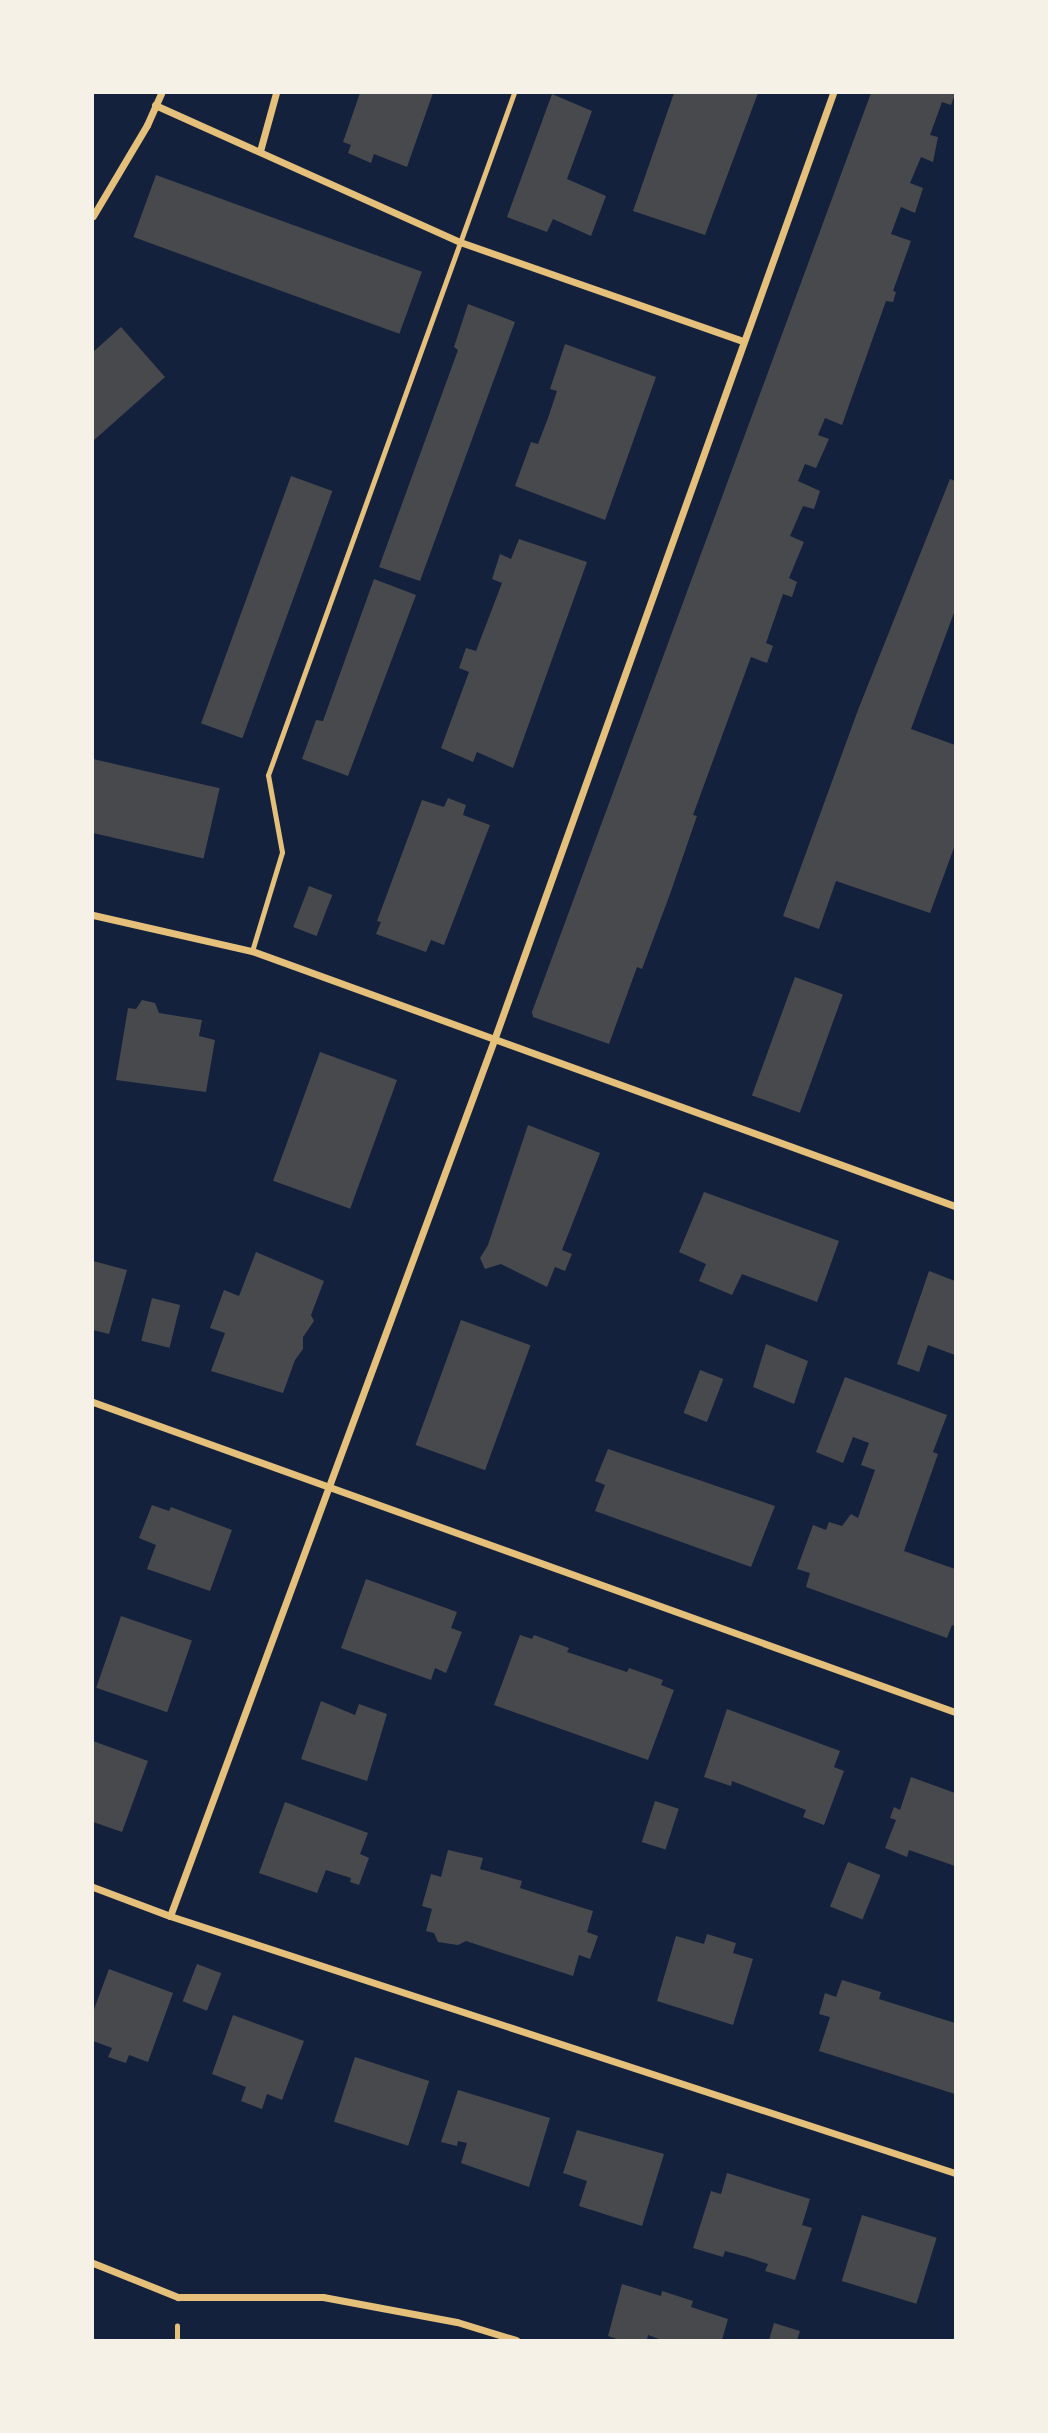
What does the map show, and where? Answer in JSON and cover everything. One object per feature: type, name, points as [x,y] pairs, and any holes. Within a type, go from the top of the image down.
[{"type":"street","points":[[93,216],[147,125],[161,93]]},
{"type":"street","points":[[260,151],[276,93]]},
{"type":"street","points":[[170,1916],[494,1041],[833,93]]},
{"type":"street","points":[[155,105],[460,242],[743,341]]},
{"type":"street","points":[[93,915],[252,951],[955,1206]]},
{"type":"street","points":[[93,1402],[955,1712]]},
{"type":"street","points":[[93,1887],[170,1916],[955,2173]]},
{"type":"street","points":[[93,2263],[178,2297],[323,2297],[457,2322],[516,2340]]},
{"type":"lane","points":[[252,951],[282,852],[268,775],[514,93]]},
{"type":"building","points":[[360,93],[433,93],[407,167],[374,154],[371,163],[348,153],[351,145],[343,142]]},
{"type":"building","points":[[674,93],[758,93],[705,235],[633,211]]},
{"type":"building","points":[[871,93],[955,94],[951,105],[942,102],[930,135],[938,137],[933,162],[921,157],[910,183],[923,188],[915,213],[901,207],[891,234],[911,241],[893,291],[896,292],[893,302],[886,301],[842,425],[825,418],[818,435],[829,439],[816,468],[805,464],[798,481],[820,491],[814,509],[803,506],[790,536],[804,542],[789,578],[797,582],[792,597],[783,594],[766,643],[773,646],[767,663],[751,657],[693,815],[697,816],[670,894],[642,969],[637,967],[609,1044],[533,1017],[532,1012]]},
{"type":"building","points":[[552,94],[592,111],[567,179],[606,196],[591,236],[553,219],[547,232],[507,217]]},
{"type":"building","points":[[156,175],[422,272],[399,334],[133,237]]},
{"type":"building","points":[[468,304],[515,322],[420,581],[379,567],[458,350],[454,347]]},
{"type":"building","points":[[121,327],[165,377],[93,441],[93,352]]},
{"type":"building","points":[[565,344],[656,377],[605,520],[515,486],[531,442],[538,444],[548,418],[557,391],[550,389]]},
{"type":"building","points":[[291,476],[332,491],[242,738],[201,723]]},
{"type":"building","points":[[950,479],[955,481],[955,610],[911,729],[955,745],[955,845],[930,913],[836,881],[819,929],[783,916],[858,710]]},
{"type":"building","points":[[519,539],[587,562],[513,768],[477,752],[473,762],[441,748],[469,672],[459,668],[466,648],[476,651],[502,583],[492,579],[500,554],[511,559]]},
{"type":"building","points":[[374,579],[416,595],[348,776],[302,759],[316,720],[323,721]]},
{"type":"building","points":[[93,759],[220,788],[203,858],[93,833]]},
{"type":"building","points":[[448,798],[466,805],[463,815],[490,825],[444,945],[431,940],[426,952],[376,934],[381,922],[377,921],[422,800],[444,807]]},
{"type":"building","points":[[309,886],[332,895],[317,936],[293,927]]},
{"type":"building","points":[[795,977],[843,994],[800,1113],[752,1095]]},
{"type":"building","points":[[142,1000],[155,1003],[159,1013],[202,1020],[199,1036],[215,1040],[206,1092],[116,1080],[128,1008],[136,1009]]},
{"type":"building","points":[[320,1052],[397,1080],[350,1209],[273,1181]]},
{"type":"building","points":[[528,1125],[600,1153],[562,1250],[572,1254],[565,1271],[555,1267],[547,1287],[501,1264],[485,1269],[480,1258],[488,1245]]},
{"type":"building","points":[[704,1192],[839,1241],[817,1302],[742,1274],[732,1295],[699,1281],[706,1264],[679,1252]]},
{"type":"building","points":[[256,1252],[324,1281],[311,1315],[314,1321],[303,1337],[303,1349],[295,1360],[283,1393],[211,1371],[225,1333],[210,1328],[224,1290],[239,1296]]},
{"type":"building","points":[[93,1261],[127,1270],[109,1334],[93,1330]]},
{"type":"building","points":[[929,1271],[955,1281],[955,1355],[928,1345],[919,1372],[897,1364]]},
{"type":"building","points":[[152,1298],[180,1305],[169,1348],[141,1341]]},
{"type":"building","points":[[461,1320],[531,1345],[485,1470],[416,1445]]},
{"type":"building","points":[[766,1344],[808,1361],[794,1404],[753,1387]]},
{"type":"building","points":[[700,1370],[723,1379],[707,1422],[684,1413]]},
{"type":"building","points":[[845,1377],[947,1415],[933,1452],[938,1454],[904,1551],[955,1569],[955,1626],[952,1625],[947,1638],[806,1587],[810,1573],[797,1569],[813,1525],[826,1530],[829,1522],[842,1526],[851,1514],[858,1518],[875,1470],[861,1465],[869,1443],[853,1437],[843,1463],[816,1452]]},
{"type":"building","points":[[608,1449],[775,1506],[751,1567],[595,1511],[605,1485],[595,1481]]},
{"type":"building","points":[[152,1505],[169,1511],[171,1507],[232,1530],[210,1591],[147,1569],[156,1545],[139,1538]]},
{"type":"building","points":[[366,1579],[457,1612],[451,1628],[462,1632],[446,1673],[435,1668],[431,1680],[341,1648]]},
{"type":"building","points":[[121,1616],[192,1640],[167,1712],[96,1688]]},
{"type":"building","points":[[520,1635],[532,1639],[534,1635],[569,1648],[567,1652],[627,1672],[629,1668],[663,1680],[661,1685],[674,1690],[648,1760],[494,1705]]},
{"type":"building","points":[[321,1701],[355,1715],[359,1704],[387,1714],[367,1781],[301,1759]]},
{"type":"building","points":[[727,1709],[840,1751],[834,1767],[844,1771],[824,1825],[803,1817],[806,1810],[732,1781],[731,1786],[704,1777]]},
{"type":"building","points":[[93,1741],[148,1761],[122,1832],[93,1822]]},
{"type":"building","points":[[911,1777],[955,1793],[955,1866],[909,1850],[907,1857],[885,1848],[896,1820],[890,1818],[894,1807],[900,1810]]},
{"type":"building","points":[[655,1801],[679,1809],[665,1850],[642,1842]]},
{"type":"building","points":[[285,1802],[368,1833],[360,1854],[369,1858],[359,1885],[350,1882],[351,1878],[326,1870],[317,1893],[259,1873]]},
{"type":"building","points":[[448,1850],[483,1858],[480,1869],[522,1881],[520,1888],[593,1911],[587,1932],[598,1936],[590,1959],[579,1955],[573,1976],[466,1941],[458,1945],[438,1942],[434,1933],[426,1931],[432,1909],[422,1906],[431,1874],[441,1877]]},
{"type":"building","points":[[848,1862],[880,1875],[862,1920],[830,1907]]},
{"type":"building","points":[[707,1934],[736,1943],[733,1953],[753,1959],[733,2025],[657,2001],[676,1936],[704,1944]]},
{"type":"building","points":[[197,1964],[221,1973],[207,2011],[183,2001]]},
{"type":"building","points":[[109,1969],[173,1993],[148,2062],[129,2055],[126,2063],[108,2057],[112,2048],[93,2041],[93,2012]]},
{"type":"building","points":[[842,1980],[881,1992],[879,1999],[955,2023],[955,2094],[819,2051],[830,2017],[819,2014],[825,1993],[836,1997]]},
{"type":"building","points":[[233,2015],[304,2041],[282,2100],[267,2094],[262,2109],[241,2101],[246,2087],[212,2074]]},
{"type":"building","points":[[355,2057],[429,2081],[408,2146],[334,2122]]},
{"type":"building","points":[[458,2090],[550,2118],[529,2187],[461,2163],[467,2143],[458,2141],[457,2146],[441,2142]]},
{"type":"building","points":[[577,2130],[664,2154],[642,2226],[579,2206],[587,2181],[563,2173]]},
{"type":"building","points":[[727,2173],[810,2199],[802,2225],[812,2228],[795,2280],[765,2271],[768,2264],[747,2257],[725,2251],[723,2257],[693,2248],[711,2191],[721,2194]]},
{"type":"building","points":[[862,2215],[937,2238],[916,2304],[842,2281]]},
{"type":"building","points":[[622,2284],[661,2296],[662,2291],[693,2301],[691,2307],[728,2319],[722,2340],[662,2340],[648,2335],[647,2340],[620,2340],[608,2336]]},
{"type":"building","points":[[774,2323],[800,2331],[797,2340],[769,2340]]}]
